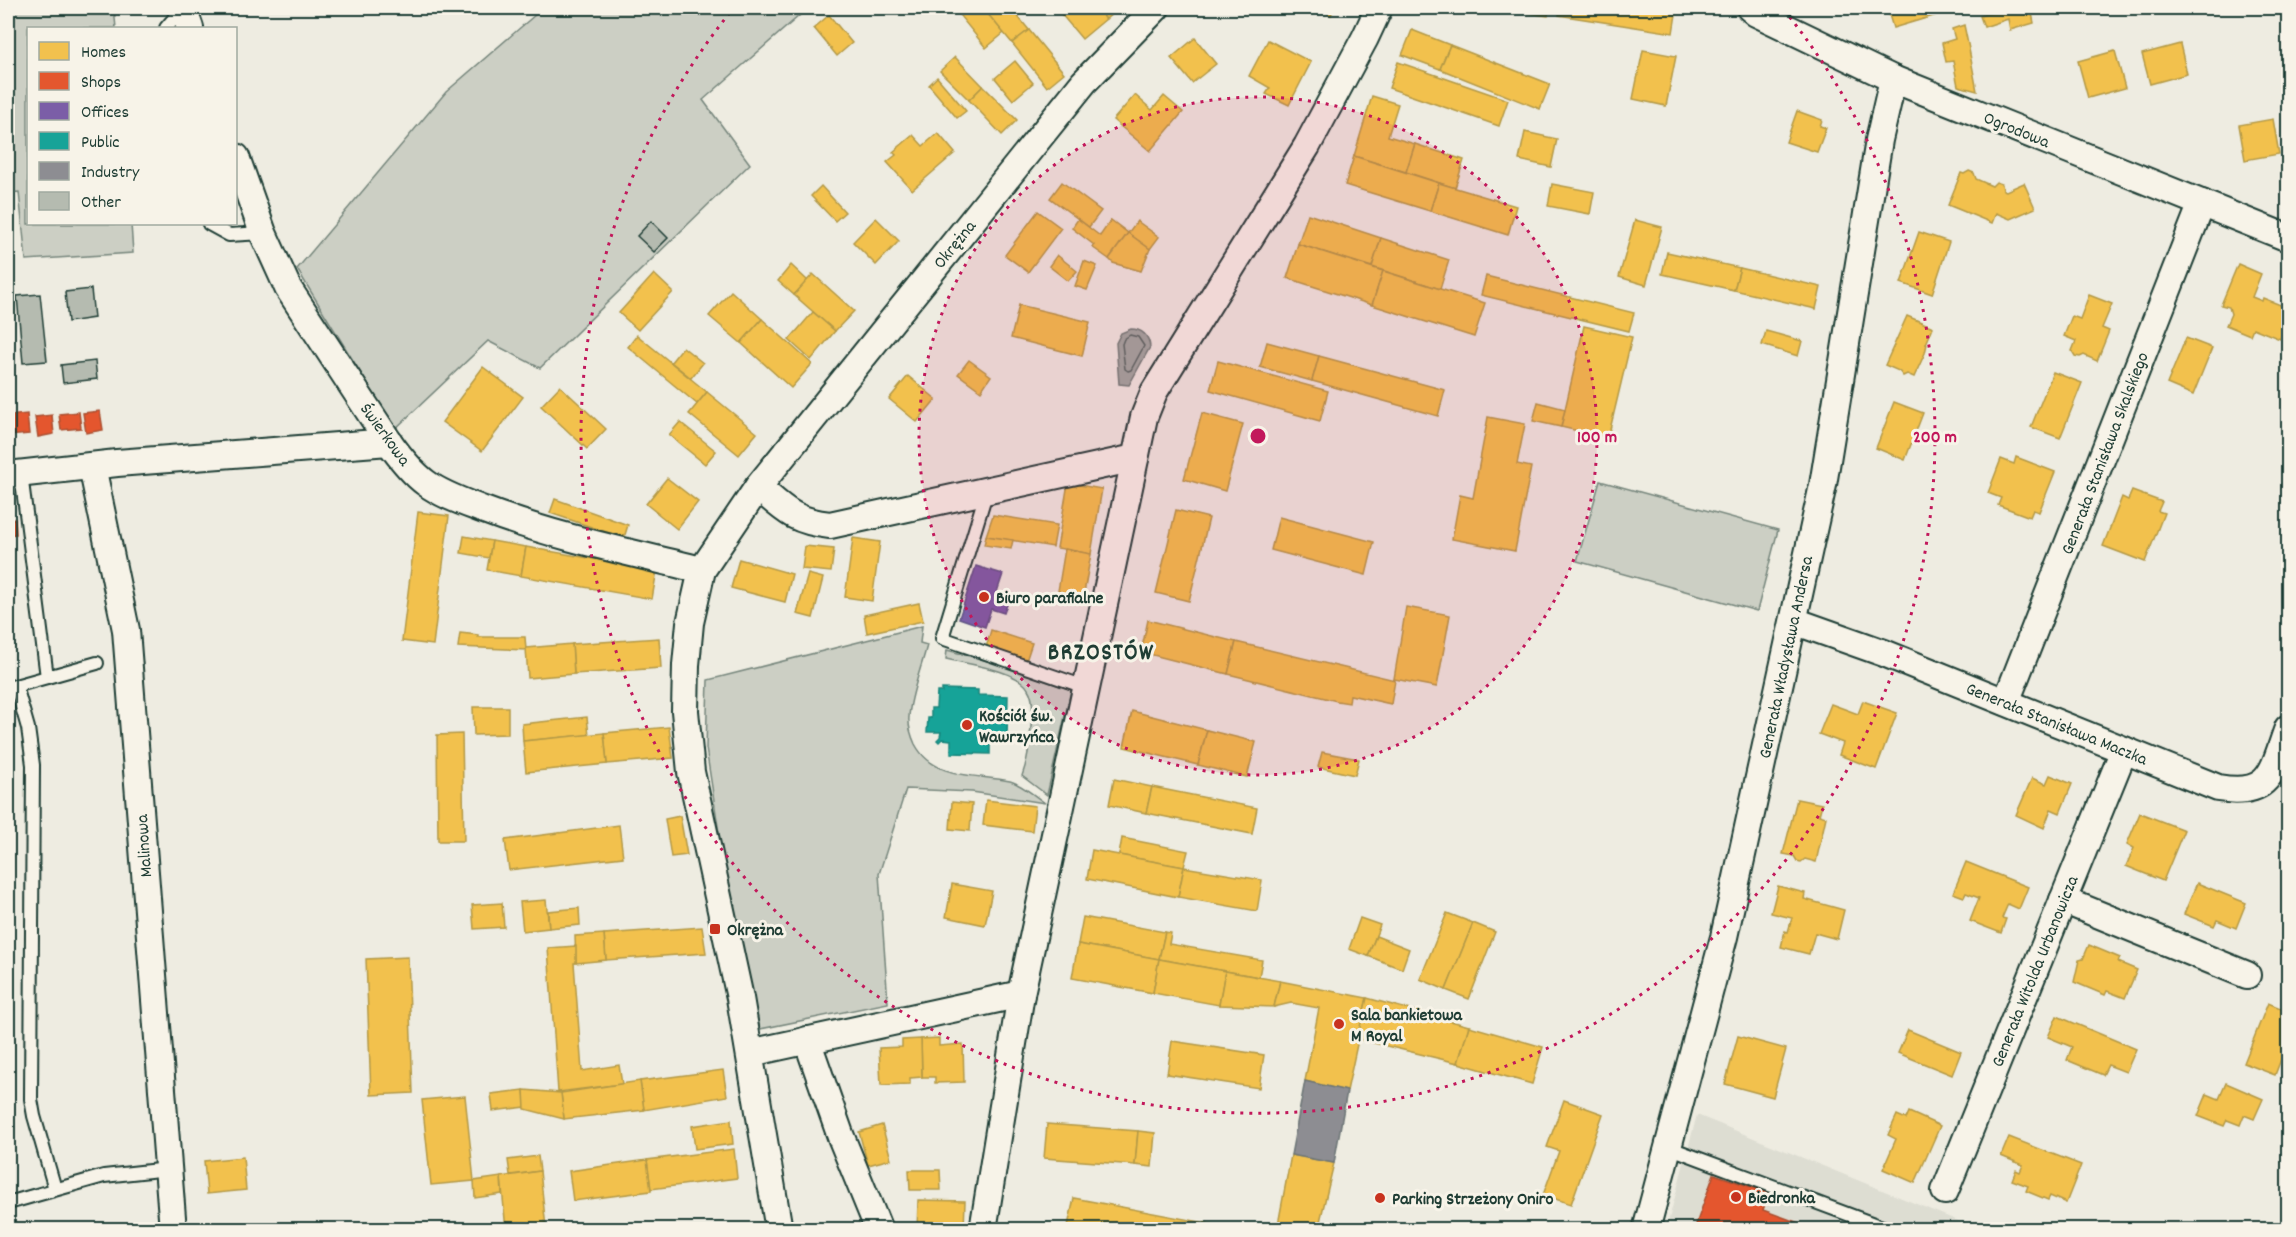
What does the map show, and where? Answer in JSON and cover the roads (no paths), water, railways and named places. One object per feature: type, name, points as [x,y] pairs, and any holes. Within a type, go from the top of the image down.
[{"type":"street","points":[[183,8],[190,27]]},
{"type":"street","name":"Okrężna","points":[[779,1230],[740,998],[691,772],[685,711],[690,623],[702,570],[758,487],[1084,82],[1156,8]]},
{"type":"street","points":[[983,1230],[1021,994],[1144,417],[1154,392],[1307,146],[1379,8]]},
{"type":"street","name":"Ogrodowa","points":[[1750,8],[1756,13],[1893,79],[2289,238]]},
{"type":"street","name":"Generała Władysława Andersa","points":[[1646,1230],[1724,937],[1794,621],[1823,485],[1879,140],[1893,79]]},
{"type":"street","name":"Świerkowa","points":[[237,160],[274,261],[288,288],[389,442],[402,460],[426,483],[469,504],[508,519],[583,542],[702,570]]},
{"type":"street","name":"Generała Stanisława Skalskiego","points":[[2006,702],[2202,203]]},
{"type":"street","points":[[14,474],[389,442]]},
{"type":"street","points":[[758,487],[789,513],[807,522],[830,525],[1135,458]]},
{"type":"street","name":"Malinowa","points":[[92,466],[126,630],[173,1230]]},
{"type":"street","name":"Generała Stanisława Maczka","points":[[1794,621],[1884,653],[2218,788],[2237,791],[2251,789],[2262,784],[2289,728]]},
{"type":"street","name":"Generała Witolda Urbanowicza","points":[[1945,1191],[2124,750]]},
{"type":"street","points":[[2063,900],[2247,975]]},
{"type":"street","points":[[750,1053],[1021,994]]},
{"type":"street","points":[[807,1040],[841,1137],[879,1230]]},
{"type":"lane","points":[[167,27],[183,8]]},
{"type":"lane","points":[[211,225],[229,235],[263,233]]},
{"type":"lane","points":[[14,474],[47,677]]},
{"type":"lane","points":[[987,490],[942,638],[1088,688]]},
{"type":"lane","points":[[55,1189],[31,1099],[33,765],[28,728],[12,687],[97,663]]},
{"type":"lane","points":[[1668,1147],[1890,1230]]},
{"type":"lane","points":[[8,1203],[123,1172],[168,1169]]},
{"type":"water","points":[[1131,329],[1144,334],[1150,347],[1129,385],[1119,384],[1116,343],[1121,333]]},
{"type":"place","name":"Biuro parafialne","points":[[984,597]]},
{"type":"place","name":"Kościół św. Wawrzyńca","points":[[967,725]]},
{"type":"place","name":"Okrężna","points":[[715,929]]},
{"type":"place","name":"Sala bankietowa M Royal","points":[[1339,1024]]},
{"type":"place","name":"Biedronka","points":[[1736,1197]]},
{"type":"place","name":"Parking Strzeżony Oniro","points":[[1380,1198]]},
{"type":"district","name":"BRZOSTÓW","points":[[1101,651]]}]
